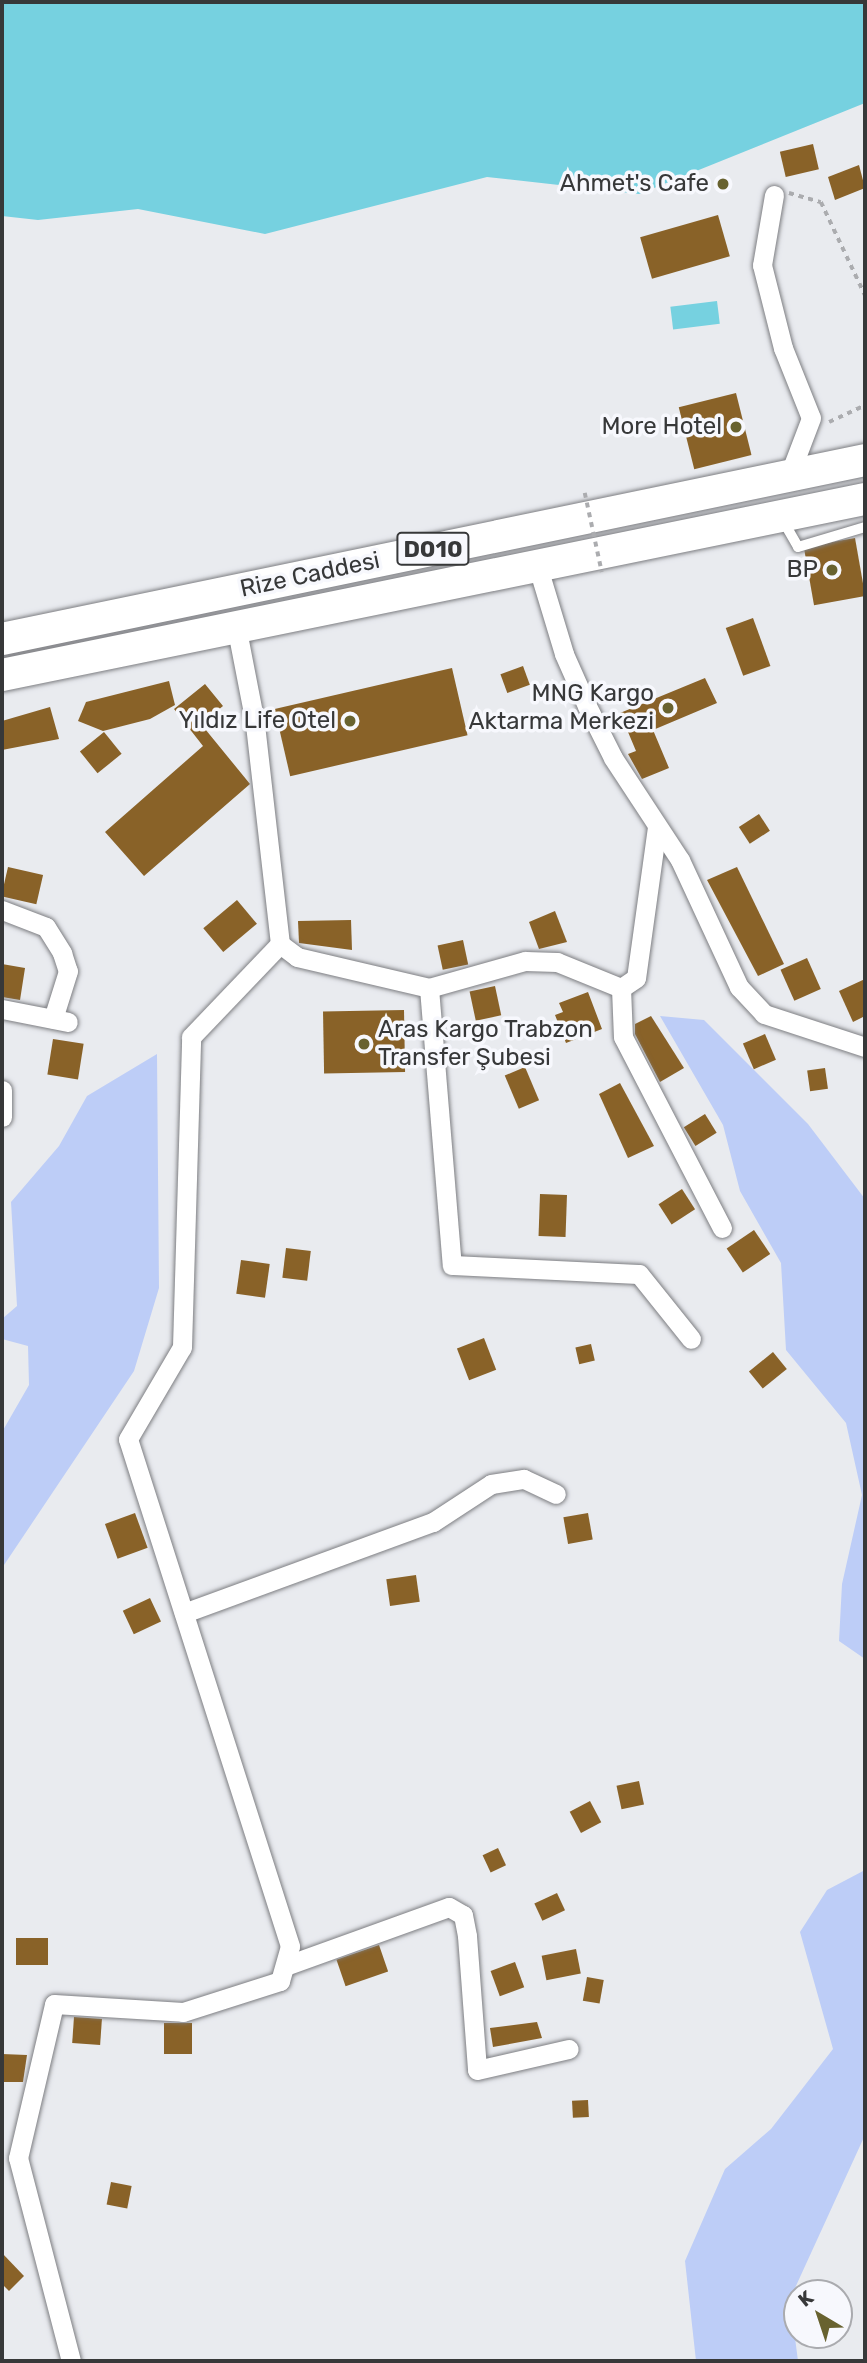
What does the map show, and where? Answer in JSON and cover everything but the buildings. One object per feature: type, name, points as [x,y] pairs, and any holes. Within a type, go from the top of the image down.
[{"type":"highway","name":"Rize Caddesi","points":[[2,639],[865,460]]},
{"type":"highway","name":"Rize Caddesi","points":[[2,675],[536,561],[865,499]]},
{"type":"street","points":[[774,195],[762,265],[810,428],[789,476]]},
{"type":"street","points":[[536,561],[564,654],[613,758],[680,860],[739,987],[764,1014],[865,1047]]},
{"type":"street","points":[[236,625],[255,723],[280,944],[297,957],[429,988],[525,961],[577,968],[621,988]]},
{"type":"street","points":[[621,988],[636,978],[657,827]]},
{"type":"street","points":[[2,910],[46,927],[62,953],[68,971],[61,1020],[2,1009]]},
{"type":"street","points":[[71,2361],[18,2158],[54,2004],[183,2012],[280,1981],[290,1946],[128,1438],[182,1347],[191,1037],[280,944]]},
{"type":"street","points":[[429,988],[452,1265],[639,1274],[691,1339]]},
{"type":"street","points":[[621,988],[623,1037],[722,1228]]},
{"type":"street","points":[[2,1090],[2,1117]]},
{"type":"street","points":[[184,1614],[433,1522],[491,1484],[524,1479],[556,1494]]},
{"type":"street","points":[[285,1966],[449,1907],[463,1915],[467,1936],[477,2070],[569,2049]]},
{"type":"lane","points":[[781,515],[798,547],[865,527]]},
{"type":"path","points":[[774,195],[803,192],[821,201],[865,295]]},
{"type":"path","points":[[810,428],[865,405]]},
{"type":"path","points":[[585,493],[602,572]]},
{"type":"shaded area","points":[[2,2],[865,2],[865,103],[639,194],[487,177],[265,234],[138,209],[38,220],[2,216]]},
{"type":"shaded area","points":[[717,301],[720,324],[673,330],[670,307]]},
{"type":"shaded area","points":[[660,1016],[704,1020],[808,1124],[865,1199],[865,1659],[839,1641],[842,1584],[862,1495],[846,1423],[786,1350],[781,1263],[740,1191],[723,1125]]},
{"type":"shaded area","points":[[157,1054],[159,1288],[134,1371],[2,1568],[2,1432],[29,1385],[28,1346],[2,1339],[2,1319],[17,1306],[11,1202],[59,1146],[87,1096]]},
{"type":"shaded area","points":[[865,1870],[865,2135],[799,2279],[783,2279],[783,2349],[796,2349],[798,2361],[696,2361],[685,2261],[725,2169],[771,2129],[833,2049],[800,1932],[827,1890]]},
{"type":"place","name":"Ahmet's Cafe","points":[[723,184]]},
{"type":"place","name":"More Hotel","points":[[736,427]]},
{"type":"place","name":"BP","points":[[832,570]]},
{"type":"place","name":"MNG Kargo Aktarma Merkezi","points":[[668,708]]},
{"type":"place","name":"Yıldız Life Otel","points":[[350,721]]},
{"type":"place","name":"Aras Kargo Trabzon Transfer Şubesi","points":[[364,1044]]}]
